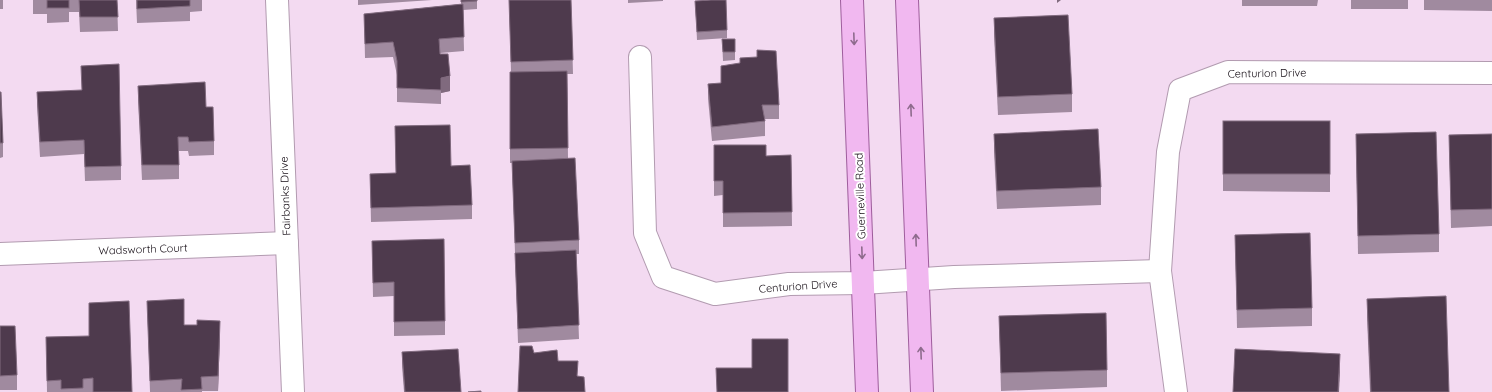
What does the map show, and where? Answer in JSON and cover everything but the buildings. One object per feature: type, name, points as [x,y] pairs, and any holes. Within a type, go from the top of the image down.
[{"type":"main road","name":"Guerneville Road","points":[[852,0],[867,392]]},
{"type":"main road","points":[[907,0],[922,392]]},
{"type":"street","name":"Fairbanks Drive","points":[[277,0],[293,392]]},
{"type":"street","name":"Centurion Drive","points":[[640,57],[645,233],[663,277],[715,294],[789,284],[863,283],[918,279],[1160,271]]},
{"type":"street","name":"Centurion Drive","points":[[1176,392],[1160,271],[1168,152],[1180,90],[1228,72],[1492,73]]},
{"type":"street","name":"Wadsworth Court","points":[[0,254],[287,243]]}]
